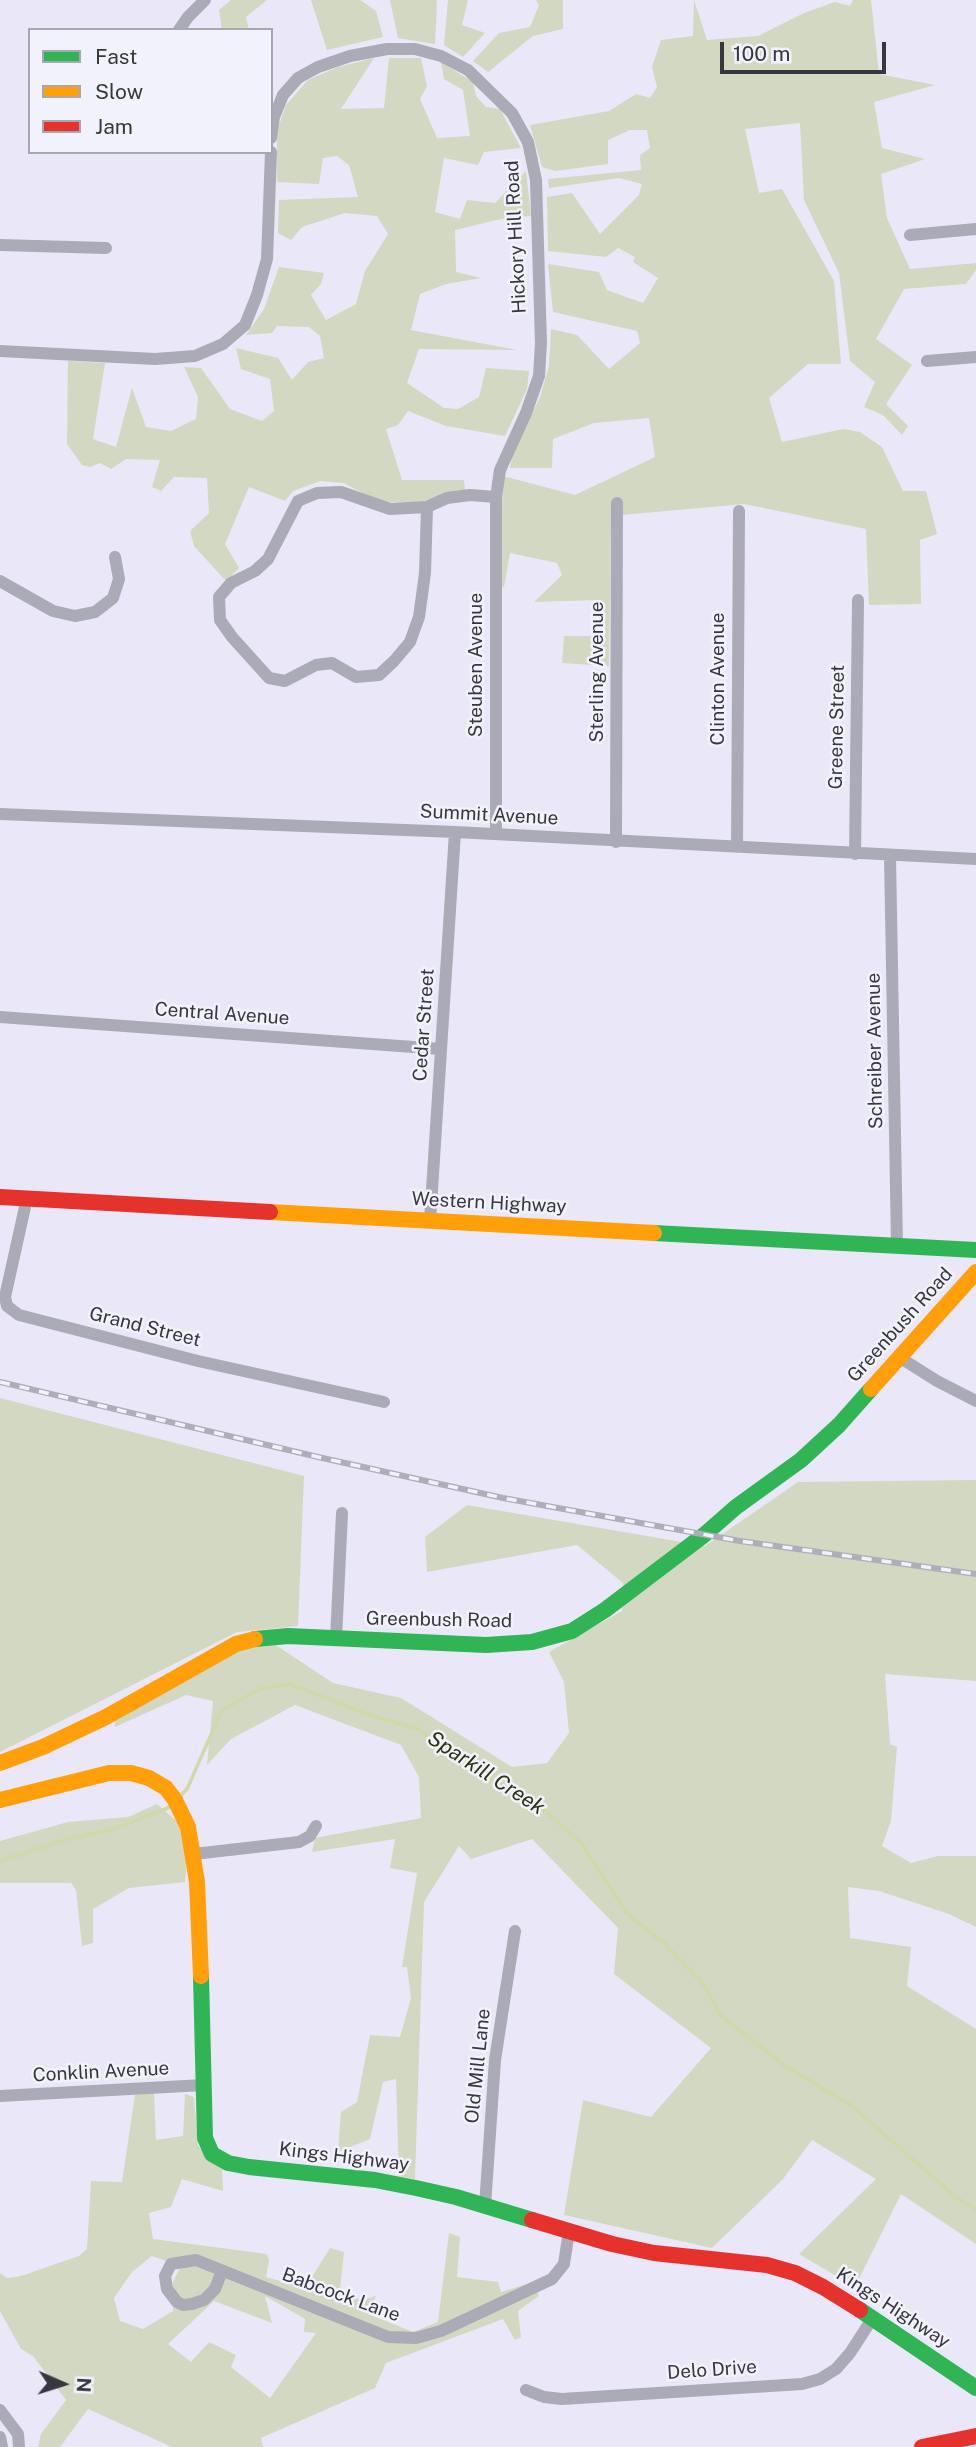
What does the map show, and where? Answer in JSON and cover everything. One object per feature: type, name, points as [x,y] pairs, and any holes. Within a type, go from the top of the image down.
[{"type":"street","points":[[180,28],[205,0]]},
{"type":"street","name":"Hickory Hill Road","points":[[273,117],[283,95],[298,78],[318,67],[387,49],[415,49],[441,56],[468,70],[492,92],[517,123],[528,142],[536,180],[541,343],[539,376],[526,413],[500,470],[496,496]]},
{"type":"street","points":[[0,351],[155,359],[195,356],[223,344],[244,325],[257,295],[268,255],[271,154]]},
{"type":"street","points":[[909,235],[976,229]]},
{"type":"street","points":[[0,245],[106,248]]},
{"type":"street","points":[[927,361],[976,357]]},
{"type":"street","points":[[426,507],[425,573],[419,617],[410,642],[379,675],[356,677],[332,663],[316,664],[285,681],[269,678],[220,620],[219,597],[231,583],[255,571],[268,559],[298,501],[317,493],[341,492],[390,509],[426,507],[447,498],[470,495],[496,496]]},
{"type":"street","name":"Steuben Avenue","points":[[496,496],[496,834]]},
{"type":"street","name":"Sterling Avenue","points":[[616,842],[617,503]]},
{"type":"street","name":"Clinton Avenue","points":[[737,847],[739,510]]},
{"type":"street","points":[[0,581],[53,611],[75,616],[95,612],[113,598],[118,579],[115,557]]},
{"type":"street","name":"Greene Street","points":[[855,855],[858,600]]},
{"type":"street","name":"Summit Avenue","points":[[0,814],[455,832],[855,855],[976,859]]},
{"type":"street","name":"Cedar Street","points":[[430,1221],[455,832]]},
{"type":"street","name":"Schreiber Avenue","points":[[890,856],[897,1245]]},
{"type":"street","name":"Central Avenue","points":[[0,1017],[441,1049]]},
{"type":"street","name":"Western Highway","points":[[0,1197],[976,1250]]},
{"type":"street","name":"Grand Street","points":[[27,1198],[5,1297],[7,1306],[19,1315],[198,1360],[384,1402]]},
{"type":"street","name":"Greenbush Road","points":[[0,1763],[43,1747],[106,1717],[236,1644],[260,1638],[288,1636],[486,1645],[532,1642],[572,1631],[606,1610],[736,1507],[801,1460],[839,1425],[976,1272]]},
{"type":"street","points":[[899,1357],[976,1401]]},
{"type":"street","points":[[336,1639],[342,1513]]},
{"type":"street","name":"Kings Highway","points":[[0,1800],[109,1773],[131,1773],[149,1778],[166,1788],[175,1800],[188,1827],[194,1854],[199,1908],[205,2138],[212,2154],[228,2163],[375,2179],[485,2206],[612,2244],[654,2253],[767,2265],[796,2273],[824,2287],[976,2388]]},
{"type":"street","points":[[194,1854],[299,1843],[310,1836],[316,1826]]},
{"type":"street","name":"Old Mill Lane","points":[[485,2206],[495,2060],[515,1931]]},
{"type":"street","name":"Conklin Avenue","points":[[0,2096],[204,2085]]},
{"type":"street","name":"Babcock Lane","points":[[222,2271],[215,2289],[204,2300],[192,2304],[183,2305],[177,2302],[167,2289],[165,2276],[171,2264],[196,2260],[388,2337],[416,2338],[441,2331],[552,2279],[564,2264],[569,2231]]},
{"type":"street","name":"Delo Drive","points":[[526,2390],[544,2397],[562,2399],[802,2384],[820,2379],[836,2369],[872,2319]]},
{"type":"street","points":[[1,2417],[18,2434],[19,2447]]},
{"type":"street","points":[[922,2447],[976,2436]]},
{"type":"street","points":[[0,2437],[2,2447]]},
{"type":"green space","points":[[231,0],[267,0],[246,17],[249,28],[222,28],[219,10]]},
{"type":"green space","points":[[311,0],[360,0],[376,11],[383,37],[327,50]]},
{"type":"green space","points":[[390,0],[437,0],[435,44],[398,38]]},
{"type":"green space","points":[[448,0],[468,0],[462,25],[485,33],[463,57],[444,45]]},
{"type":"green space","points":[[536,0],[563,0],[563,29],[533,36],[488,72],[473,61],[499,33],[530,27],[539,5]]},
{"type":"green space","points":[[694,0],[707,40],[758,36],[804,13],[835,2],[850,6],[853,0],[871,0],[879,74],[935,85],[874,102],[882,148],[925,159],[881,174],[887,218],[910,269],[976,263],[976,270],[966,284],[904,289],[876,339],[912,365],[886,404],[908,426],[902,435],[883,415],[864,407],[875,382],[850,361],[839,273],[804,200],[800,123],[745,129],[759,193],[782,189],[834,281],[841,364],[808,364],[769,398],[782,442],[843,429],[860,432],[882,447],[903,491],[926,491],[937,534],[920,540],[921,604],[869,605],[866,529],[744,504],[611,516],[609,666],[562,663],[564,636],[599,636],[596,600],[534,602],[562,575],[557,563],[510,553],[504,587],[500,585],[503,476],[575,495],[655,457],[649,418],[594,423],[553,439],[552,468],[510,468],[512,455],[540,397],[549,366],[551,329],[577,335],[609,369],[640,343],[637,331],[553,312],[548,264],[599,272],[607,290],[643,303],[658,278],[633,262],[635,257],[618,248],[606,257],[548,251],[547,197],[572,193],[600,234],[639,195],[642,184],[619,178],[549,188],[548,179],[641,170],[640,155],[650,148],[647,130],[630,130],[608,140],[608,164],[555,171],[542,167],[530,125],[609,111],[636,94],[650,98],[657,87],[652,67],[661,40],[693,36]]},
{"type":"green space","points":[[374,58],[341,109],[384,108],[389,58],[421,58],[427,86],[420,99],[437,138],[470,136],[463,90],[444,79],[441,62],[473,82],[476,96],[486,107],[500,109],[521,148],[484,152],[478,165],[444,158],[435,212],[460,219],[467,200],[495,203],[526,171],[531,216],[501,219],[455,230],[456,272],[481,278],[446,284],[420,294],[411,330],[517,350],[419,349],[407,383],[444,408],[458,409],[479,397],[486,368],[529,371],[527,389],[505,436],[446,426],[408,411],[398,425],[386,429],[402,480],[464,480],[465,490],[424,502],[389,502],[369,497],[344,483],[320,481],[293,491],[285,501],[249,487],[225,544],[239,568],[226,581],[194,546],[190,531],[209,513],[207,478],[174,477],[161,491],[152,487],[160,460],[126,459],[111,469],[100,463],[90,467],[82,465],[67,444],[68,361],[105,363],[93,439],[116,447],[132,388],[146,427],[171,431],[196,419],[198,397],[184,367],[201,368],[230,409],[262,421],[274,411],[270,379],[241,369],[236,348],[278,358],[292,380],[308,362],[324,358],[320,336],[309,327],[277,326],[272,333],[246,335],[264,309],[279,267],[324,273],[321,284],[311,295],[326,320],[356,304],[365,271],[388,234],[377,216],[345,213],[302,227],[291,240],[278,233],[279,200],[358,197],[349,165],[337,156],[323,158],[319,184],[277,182],[277,131],[286,105],[308,80],[338,67]]},
{"type":"green space","points":[[0,1398],[304,1476],[298,1626],[237,1632],[0,1752]]},
{"type":"green space","points":[[976,1480],[976,1681],[885,1674],[890,1744],[897,1747],[891,1821],[882,1846],[911,1863],[938,1856],[976,1856],[976,1927],[949,1914],[879,1891],[848,1887],[850,1938],[911,1947],[907,1986],[976,2029],[976,2244],[901,2194],[855,2287],[799,2254],[876,2179],[812,2140],[783,2179],[712,2248],[564,2215],[583,2100],[651,2117],[711,2048],[614,1974],[618,1928],[532,1839],[471,1859],[459,1846],[424,1902],[415,2179],[399,2176],[396,2079],[383,2082],[370,2139],[338,2152],[341,2112],[357,2102],[370,2035],[400,2037],[411,1998],[407,1967],[402,1967],[417,1873],[390,1868],[395,1839],[312,1852],[315,1838],[421,1818],[419,1777],[401,1745],[295,1705],[231,1739],[207,1765],[213,1701],[186,1695],[115,1727],[115,1715],[235,1650],[271,1642],[333,1683],[401,1698],[512,1767],[547,1763],[569,1733],[564,1682],[549,1652],[622,1611],[623,1583],[577,1545],[427,1572],[425,1537],[467,1505],[705,1546],[798,1482]]},
{"type":"green space","points":[[157,1804],[180,1824],[187,1857],[185,1882],[129,1888],[93,1909],[93,1943],[82,1946],[76,1890],[71,1883],[0,1883],[0,1841],[68,1822],[128,1817]]},
{"type":"green space","points":[[154,2093],[156,2140],[183,2136],[185,2094],[194,2097],[198,2145],[209,2161],[222,2169],[223,2191],[182,2179],[171,2207],[149,2213],[153,2239],[267,2254],[269,2261],[266,2277],[305,2288],[330,2248],[344,2252],[340,2289],[363,2300],[376,2296],[368,2314],[413,2332],[438,2322],[449,2233],[460,2237],[457,2277],[498,2282],[501,2292],[533,2282],[539,2296],[518,2311],[521,2337],[515,2340],[503,2319],[386,2363],[375,2388],[261,2438],[263,2447],[172,2447],[88,2409],[60,2447],[38,2447],[41,2434],[66,2400],[33,2356],[21,2349],[0,2311],[0,2273],[7,2278],[21,2276],[79,2256],[87,2249],[91,2181],[122,2182],[135,2095]],"holes":[[[152,2256],[181,2266],[173,2282],[173,2311],[143,2329],[120,2321],[114,2298],[132,2272]],[[265,2296],[305,2319],[304,2332],[316,2333],[270,2398],[231,2367],[236,2355],[209,2342],[191,2362],[168,2344],[214,2301],[272,2323]]]},
{"type":"waterway","name":"Sparkill Creek","points":[[180,1796],[187,1789],[222,1710],[260,1689],[290,1684],[367,1714],[418,1729],[495,1783],[533,1800],[581,1843],[628,1915],[663,1942],[704,1985],[720,2015],[784,2065],[852,2106],[957,2198],[976,2209]]},
{"type":"waterway","name":"Sparkill Creek","points":[[0,1861],[68,1839],[110,1830],[168,1808],[172,1804]]},
{"type":"railway","points":[[0,1382],[503,1498],[740,1541],[976,1574]]},
{"type":"traffic: fast","points":[[654,1233],[976,1250]]},
{"type":"traffic: fast","points":[[255,1639],[288,1636],[486,1645],[532,1642],[572,1631],[605,1610],[704,1535],[736,1507],[801,1460],[839,1425],[871,1389]]},
{"type":"traffic: fast","points":[[201,1976],[205,2138],[212,2154],[228,2163],[249,2167],[375,2180],[416,2188],[532,2220]]},
{"type":"traffic: fast","points":[[860,2310],[976,2388]]},
{"type":"traffic: slow","points":[[270,1212],[654,1233]]},
{"type":"traffic: slow","points":[[871,1389],[976,1272]]},
{"type":"traffic: slow","points":[[0,1763],[43,1747],[106,1717],[236,1644],[255,1639]]},
{"type":"traffic: slow","points":[[0,1800],[109,1773],[131,1773],[149,1778],[166,1788],[188,1827],[197,1882],[201,1976]]},
{"type":"traffic: jam","points":[[0,1197],[270,1212]]},
{"type":"traffic: jam","points":[[532,2220],[612,2244],[654,2253],[767,2265],[795,2273],[860,2310]]},
{"type":"traffic: jam","points":[[922,2447],[976,2436]]}]
